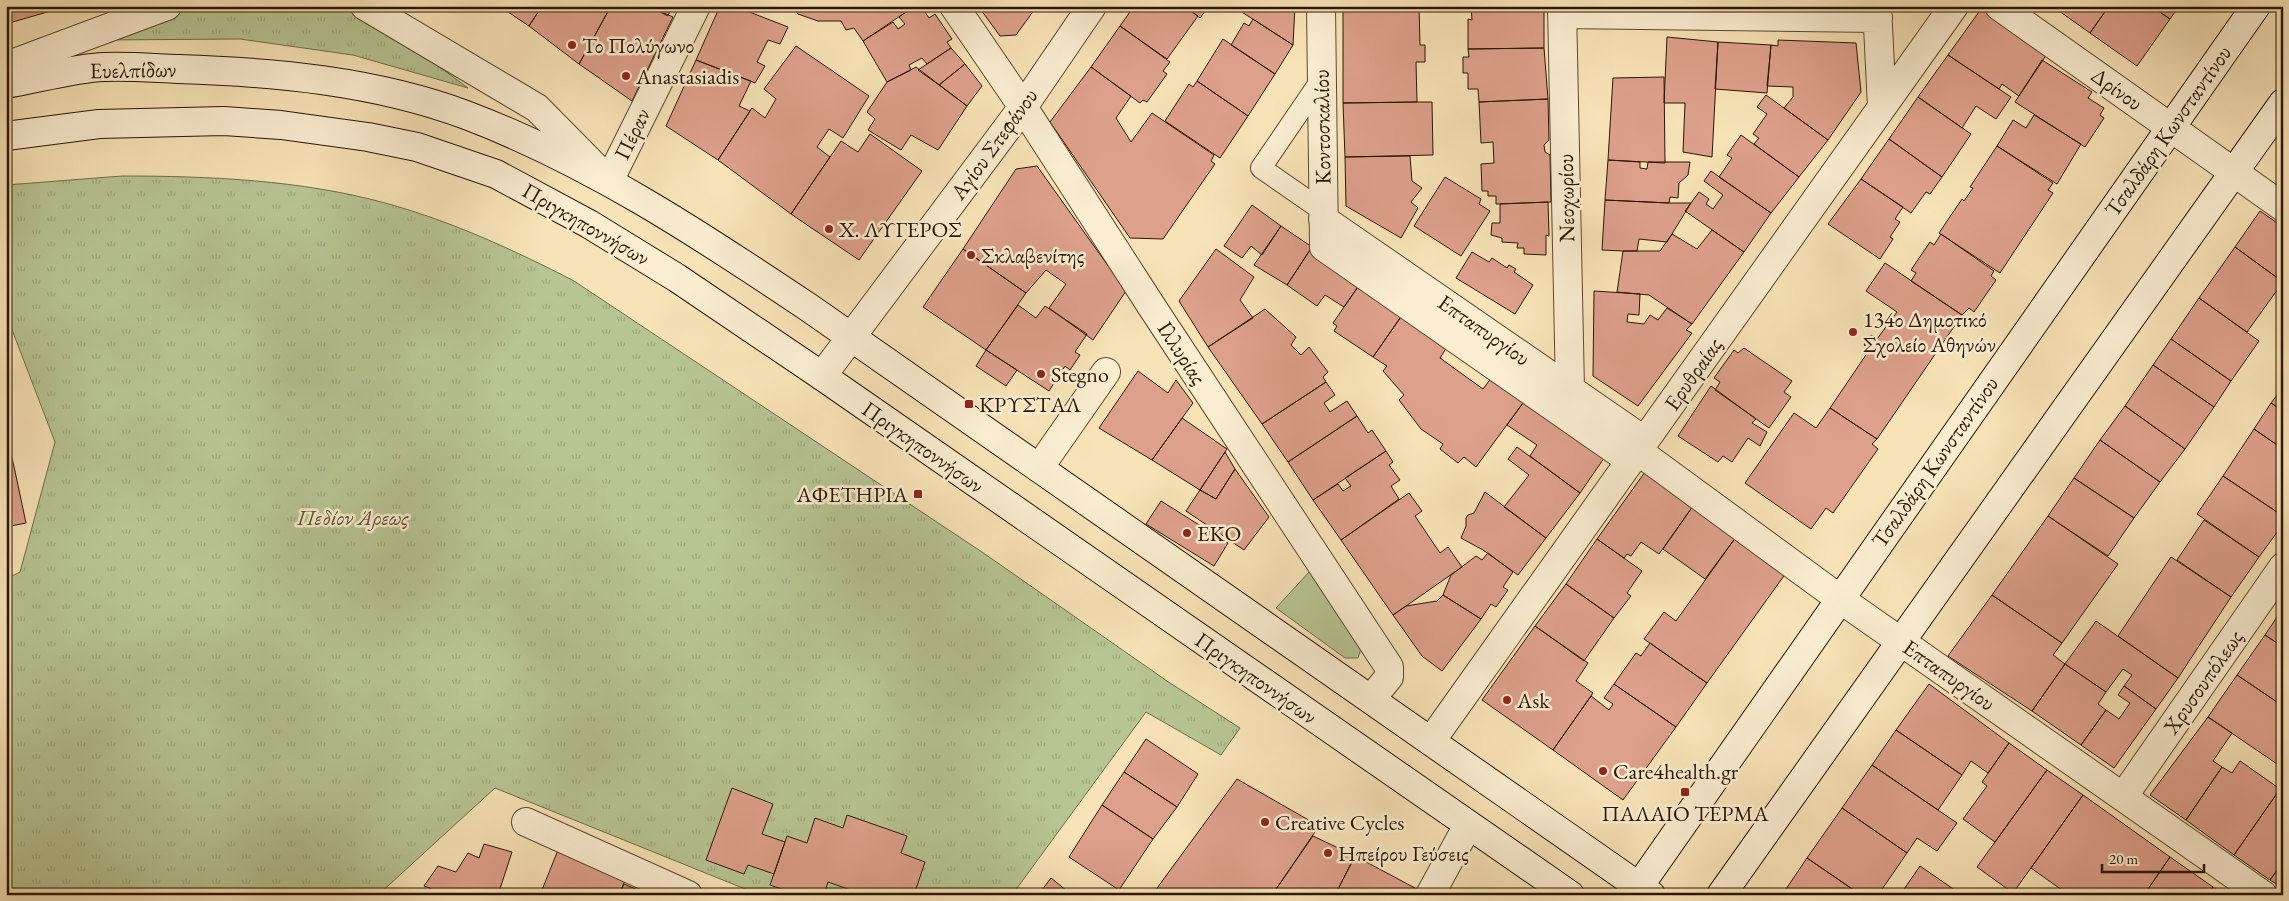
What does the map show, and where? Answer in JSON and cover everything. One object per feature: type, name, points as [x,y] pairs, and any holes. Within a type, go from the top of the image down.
[{"type":"street","points":[[6,66],[167,6]]},
{"type":"street","name":"Πριγκηποννήσων","points":[[365,6],[538,108],[609,181]]},
{"type":"street","name":"Πέραν","points":[[609,181],[696,6]]},
{"type":"street","name":"Ιλλυρίας","points":[[954,6],[1023,107],[1389,667],[1389,677],[1371,699]]},
{"type":"street","name":"Αγίου Στεφάνου","points":[[822,376],[1023,107],[1092,6]]},
{"type":"street","name":"Κοντοσκαλίου","points":[[1321,6],[1324,248]]},
{"type":"street","name":"Ερυθραίας","points":[[1431,741],[1954,6]]},
{"type":"street","name":"Δρίνου","points":[[1999,6],[2283,208]]},
{"type":"street","name":"Τσαλδάρη Κωνσταντίνου","points":[[1641,892],[1840,598],[2256,6]]},
{"type":"street","points":[[1562,10],[1878,12],[1882,107]]},
{"type":"street","name":"Νεοχωρίου","points":[[1562,10],[1570,390]]},
{"type":"street","name":"Ευελπίδων","points":[[6,84],[103,67],[230,71]]},
{"type":"street","name":"Πριγκηποννήσων","points":[[230,71],[286,76],[415,99],[465,115],[510,133],[609,181],[704,237],[851,336],[1431,741],[1641,892]]},
{"type":"street","points":[[1721,895],[1900,640],[2283,103]]},
{"type":"street","name":"Πριγκηποννήσων","points":[[6,136],[99,124],[224,121],[280,124],[368,137],[417,147],[496,174],[629,247],[822,376],[1570,895]]},
{"type":"street","name":"Επταπυργίου","points":[[1323,215],[1570,390],[1638,451]]},
{"type":"street","name":"Επταπυργίου","points":[[1324,248],[1638,451],[1840,598],[2263,895]]},
{"type":"street","points":[[1039,468],[1106,372]]},
{"type":"street","name":"Χρυσουπόλεως","points":[[2123,797],[2283,566]]},
{"type":"street","points":[[526,822],[688,895]]},
{"type":"street","points":[[1430,895],[1468,824]]},
{"type":"lane","name":"Επταπυργίου","points":[[1321,80],[1261,168],[1323,215]]},
{"type":"green space","points":[[189,6],[336,6],[384,26],[468,88],[353,55],[240,39],[100,40]]},
{"type":"green space","name":"Πεδίον Άρεως","points":[[122,176],[221,178],[288,184],[353,195],[434,218],[505,247],[551,269],[574,281],[982,552],[1167,681],[1240,728],[1221,755],[1146,712],[1012,895],[760,895],[495,788],[378,895],[6,895],[6,579],[20,572],[55,442],[6,314],[6,185]]},
{"type":"green space","points":[[1310,571],[1361,649],[1358,658],[1345,658],[1276,608]]},
{"type":"building","points":[[6,6],[53,6],[54,10],[6,24]]},
{"type":"building","points":[[499,6],[542,6],[529,26]]},
{"type":"building","name":"Το Πολύγωνο","points":[[542,6],[611,6],[579,64],[529,26]]},
{"type":"building","points":[[611,6],[648,6],[673,17],[632,101],[579,64]]},
{"type":"building","points":[[648,6],[672,6],[668,16]]},
{"type":"building","points":[[720,6],[734,6],[788,27],[780,44],[768,40],[757,62],[765,66],[755,83],[696,60]]},
{"type":"building","points":[[791,6],[915,6],[863,41],[854,28],[846,30],[841,21],[818,21],[798,14]]},
{"type":"building","points":[[915,6],[921,6],[929,18],[935,14],[952,39],[947,42],[951,48],[927,64],[922,58],[909,65],[911,70],[887,82],[863,41],[893,22],[898,29],[905,24],[899,17]]},
{"type":"building","points":[[978,6],[1037,6],[1016,35],[1000,36]]},
{"type":"building","points":[[1134,6],[1184,6],[1198,16],[1167,59],[1120,26]]},
{"type":"building","points":[[1184,6],[1209,6],[1200,18]]},
{"type":"building","points":[[1234,6],[1295,6],[1293,45],[1234,7]]},
{"type":"building","points":[[1343,6],[1419,6],[1420,45],[1425,45],[1425,62],[1416,62],[1417,102],[1343,103]]},
{"type":"building","points":[[1471,6],[1544,6],[1544,48],[1468,49],[1468,19],[1472,20]]},
{"type":"building","points":[[2052,6],[2109,6],[2090,33]]},
{"type":"building","points":[[2109,6],[2151,6],[2170,19],[2137,66],[2090,33]]},
{"type":"building","points":[[2151,6],[2179,6],[2170,19]]},
{"type":"building","points":[[1981,9],[2047,54],[2019,96],[2002,84],[1999,89],[1948,55]]},
{"type":"building","points":[[1253,19],[1293,45],[1275,74],[1231,45],[1244,23],[1249,26]]},
{"type":"building","points":[[1120,26],[1170,62],[1163,71],[1167,74],[1147,102],[1143,100],[1140,103],[1091,67]]},
{"type":"building","points":[[1667,37],[1718,42],[1712,157],[1683,152],[1685,103],[1664,103]]},
{"type":"building","points":[[1223,39],[1275,74],[1248,116],[1197,81]]},
{"type":"building","points":[[1778,40],[1856,43],[1861,92],[1828,140],[1784,108],[1793,97],[1793,87],[1767,86],[1771,45],[1778,46]]},
{"type":"building","points":[[1718,42],[1771,45],[1767,93],[1715,89]]},
{"type":"building","points":[[796,46],[869,96],[843,138],[829,129],[817,147],[830,157],[791,214],[718,160],[752,108],[765,118],[776,99],[764,89]]},
{"type":"building","points":[[951,48],[965,64],[939,85],[918,70]]},
{"type":"building","points":[[1544,48],[1548,99],[1479,102],[1478,89],[1468,89],[1468,73],[1463,73],[1463,57],[1469,57],[1468,49]]},
{"type":"building","points":[[1948,55],[2011,97],[1996,119],[1976,106],[1962,128],[1918,97]]},
{"type":"building","points":[[696,60],[751,81],[739,106],[750,111],[718,160],[666,126]]},
{"type":"building","points":[[2042,60],[2092,92],[2088,98],[2104,108],[2100,115],[2104,118],[2085,147],[2015,102]]},
{"type":"building","points":[[965,64],[982,86],[967,106],[939,85]]},
{"type":"building","points":[[916,67],[967,106],[938,150],[911,135],[901,150],[868,130],[875,119],[867,112],[887,82]]},
{"type":"building","points":[[1091,67],[1131,96],[1116,118],[1131,142],[1152,113],[1214,155],[1211,161],[1215,164],[1163,239],[1130,238],[1050,122]]},
{"type":"building","points":[[1664,77],[1665,163],[1608,160],[1613,78]]},
{"type":"building","points":[[1197,81],[1248,116],[1220,158],[1165,121],[1189,84],[1193,87]]},
{"type":"building","points":[[1766,95],[1828,140],[1799,177],[1754,144],[1759,138],[1753,134],[1767,114],[1757,107]]},
{"type":"building","points":[[1918,97],[1971,134],[1942,177],[1889,139]]},
{"type":"building","points":[[1548,99],[1549,140],[1544,145],[1545,152],[1550,155],[1551,202],[1496,204],[1496,196],[1488,196],[1488,191],[1482,191],[1481,164],[1494,163],[1493,142],[1481,143],[1479,102]]},
{"type":"building","points":[[1432,102],[1433,155],[1345,157],[1343,103]]},
{"type":"building","points":[[2034,115],[2081,144],[2057,184],[1997,146],[2013,120],[2026,128]]},
{"type":"building","points":[[870,134],[922,171],[859,260],[791,214],[841,141],[858,152]]},
{"type":"building","points":[[1741,135],[1799,177],[1771,213],[1719,177],[1732,158],[1727,155]]},
{"type":"building","points":[[1889,139],[1942,177],[1930,194],[1926,192],[1911,213],[1861,179]]},
{"type":"building","points":[[1997,146],[2053,183],[2048,190],[2053,193],[2000,273],[1939,233],[1962,199],[1964,201],[1973,188],[1970,187]]},
{"type":"building","points":[[1410,156],[1412,181],[1422,188],[1411,202],[1418,208],[1401,238],[1346,206],[1345,157]]},
{"type":"building","points":[[1608,160],[1640,162],[1640,168],[1647,169],[1648,162],[1690,162],[1688,175],[1679,183],[1678,198],[1670,197],[1669,203],[1605,200]]},
{"type":"building","points":[[1037,166],[1126,291],[1093,340],[1049,308],[1066,284],[1046,270],[1026,293],[963,249],[1016,169]]},
{"type":"building","points":[[1711,171],[1771,213],[1744,252],[1685,211],[1699,192],[1709,199],[1706,204],[1713,209],[1723,195],[1704,181]]},
{"type":"building","points":[[1445,177],[1481,199],[1479,204],[1490,211],[1461,256],[1414,226]]},
{"type":"building","points":[[1861,179],[1903,207],[1895,219],[1900,222],[1890,237],[1893,239],[1880,259],[1828,224]]},
{"type":"building","points":[[1605,200],[1691,203],[1667,242],[1639,239],[1637,251],[1623,251],[1602,250]]},
{"type":"building","points":[[1548,202],[1549,236],[1546,235],[1546,255],[1524,254],[1524,248],[1517,248],[1518,243],[1502,242],[1502,238],[1491,235],[1492,223],[1500,223],[1500,204]]},
{"type":"building","points":[[1252,205],[1281,226],[1262,255],[1251,246],[1242,258],[1224,246]]},
{"type":"building","points":[[2260,211],[2283,227],[2283,282],[2235,247]]},
{"type":"building","points":[[1281,226],[1312,247],[1287,285],[1254,265]]},
{"type":"building","points":[[1712,230],[1744,252],[1692,324],[1649,295],[1617,292],[1623,251],[1660,251],[1672,234],[1697,249]]},
{"type":"building","points":[[1941,234],[1994,271],[1991,276],[1996,280],[1974,312],[1969,308],[1962,315],[1911,281],[1916,273],[1911,270],[1930,242],[1934,245]]},
{"type":"building","points":[[1312,247],[1362,281],[1344,307],[1325,295],[1317,306],[1287,285]]},
{"type":"building","points":[[2235,247],[2283,282],[2247,332],[2199,298]]},
{"type":"building","points":[[963,249],[1026,293],[986,350],[923,307]]},
{"type":"building","points":[[1216,249],[1254,277],[1240,300],[1253,318],[1208,347],[1179,301]]},
{"type":"building","points":[[1472,252],[1489,262],[1492,258],[1507,268],[1509,265],[1516,269],[1514,272],[1533,285],[1515,314],[1456,278]]},
{"type":"building","points":[[1885,263],[1962,315],[1877,439],[1830,408],[1870,349],[1864,345],[1871,335],[1877,339],[1897,312],[1866,291]]},
{"type":"building","points":[[1362,281],[1405,311],[1373,357],[1334,331],[1337,326],[1333,323]]},
{"type":"building","points":[[1594,291],[1640,294],[1639,315],[1628,314],[1627,322],[1644,324],[1650,315],[1658,320],[1667,308],[1692,324],[1686,330],[1692,333],[1638,406],[1593,376]]},
{"type":"building","points":[[2199,298],[2259,341],[2231,381],[2171,339]]},
{"type":"building","points":[[1018,305],[1036,318],[1045,306],[1087,334],[1075,352],[1080,355],[1070,370],[1065,366],[1049,391],[986,350]]},
{"type":"building","points":[[1265,309],[1296,337],[1291,345],[1301,355],[1309,347],[1328,372],[1323,377],[1326,382],[1262,424],[1208,347]]},
{"type":"building","points":[[1405,311],[1450,342],[1440,358],[1483,389],[1495,373],[1528,396],[1476,467],[1464,457],[1458,463],[1440,449],[1443,444],[1421,429],[1399,400],[1404,395],[1383,371],[1387,366],[1373,357]]},
{"type":"building","points":[[2171,339],[2231,381],[2214,407],[2153,365]]},
{"type":"building","points":[[1744,348],[1792,381],[1784,392],[1791,397],[1769,428],[1715,390],[1720,382],[1714,378],[1734,350],[1738,353]]},
{"type":"building","points":[[986,350],[1017,370],[1006,386],[976,366]]},
{"type":"building","points":[[2153,365],[2214,407],[2185,449],[2125,406]]},
{"type":"building","points":[[1138,371],[1168,393],[1176,380],[1193,403],[1152,460],[1099,428]]},
{"type":"building","points":[[1326,382],[1335,395],[1324,403],[1330,412],[1347,401],[1357,416],[1288,462],[1262,424]]},
{"type":"building","points":[[1711,386],[1756,419],[1752,423],[1767,432],[1760,446],[1748,438],[1732,462],[1723,456],[1718,462],[1678,436]]},
{"type":"building","points":[[2283,387],[2283,411],[2271,403]]},
{"type":"building","points":[[1528,396],[1609,451],[1580,493],[1530,456],[1537,445],[1507,425]]},
{"type":"building","points":[[2271,403],[2283,411],[2283,449],[2254,429]]},
{"type":"building","points":[[2125,406],[2185,449],[2160,482],[2100,440]]},
{"type":"building","points":[[1830,408],[1877,439],[1872,444],[1878,449],[1833,513],[1826,508],[1811,529],[1745,483],[1794,413],[1816,428]]},
{"type":"building","points":[[1357,416],[1368,433],[1372,430],[1386,451],[1313,500],[1288,462]]},
{"type":"building","points":[[1182,418],[1227,449],[1200,490],[1152,460]]},
{"type":"building","points":[[6,429],[26,523],[6,527]]},
{"type":"building","points":[[2254,429],[2283,449],[2283,516],[2223,476]]},
{"type":"building","points":[[2100,440],[2160,482],[2134,518],[2074,478]]},
{"type":"building","points":[[1517,447],[1580,493],[1546,538],[1504,507],[1529,475],[1508,459]]},
{"type":"building","points":[[1386,451],[1393,462],[1389,465],[1400,480],[1391,486],[1399,499],[1341,540],[1313,500],[1338,484],[1343,491],[1351,486],[1345,478]]},
{"type":"building","points":[[1225,452],[1235,469],[1216,499],[1200,490]]},
{"type":"building","points":[[1235,469],[1269,517],[1244,550],[1186,511],[1200,490],[1216,499]]},
{"type":"building","points":[[1645,472],[1693,506],[1659,554],[1641,542],[1631,556],[1627,554],[1624,558],[1597,539]]},
{"type":"building","points":[[2223,476],[2283,516],[2283,524],[2259,557],[2197,514]]},
{"type":"building","points":[[2074,478],[2134,518],[2108,556],[2048,516]]},
{"type":"building","points":[[1485,492],[1546,538],[1518,575],[1483,550],[1461,538],[1466,526],[1466,518],[1474,513]]},
{"type":"building","points":[[1409,493],[1422,511],[1415,516],[1440,553],[1448,547],[1462,567],[1393,615],[1341,540]]},
{"type":"building","name":"EKO","points":[[1161,501],[1228,543],[1214,566],[1146,524]]},
{"type":"building","points":[[1693,506],[1736,537],[1705,579],[1663,549]]},
{"type":"building","points":[[2048,516],[2118,564],[2062,643],[1992,595]]},
{"type":"building","points":[[2204,520],[2259,557],[2231,597],[2177,560]]},
{"type":"building","points":[[1736,537],[1786,573],[1707,683],[1644,639],[1664,612],[1676,621]]},
{"type":"building","points":[[1597,539],[1642,571],[1627,593],[1631,596],[1614,618],[1566,584]]},
{"type":"building","points":[[1488,553],[1513,572],[1503,587],[1508,590],[1496,607],[1491,604],[1481,619],[1443,595],[1451,575],[1476,556],[1482,560]]},
{"type":"building","points":[[2171,557],[2231,597],[2178,678],[2118,636]]},
{"type":"building","points":[[1566,584],[1614,618],[1584,661],[1535,626]]},
{"type":"building","points":[[1443,595],[1481,619],[1442,671],[1422,656],[1393,615],[1406,606],[1437,601]]},
{"type":"building","points":[[1992,595],[2062,643],[2053,655],[2065,664],[2032,711],[1948,656]]},
{"type":"building","points":[[2283,608],[2283,647],[2265,635]]},
{"type":"building","points":[[2096,621],[2178,678],[2156,709],[2124,686],[2132,675],[2123,669],[2106,692],[2065,664]]},
{"type":"building","points":[[1535,626],[1588,663],[1576,681],[1593,693],[1553,750],[1482,700]]},
{"type":"building","points":[[2265,635],[2283,647],[2283,706],[2237,675]]},
{"type":"building","points":[[1650,643],[1707,683],[1676,727],[1614,684],[1636,653],[1641,656]]},
{"type":"building","points":[[2065,664],[2106,692],[2098,704],[2106,710],[2081,745],[2032,711]]},
{"type":"building","points":[[2237,675],[2283,706],[2283,768],[2208,717]]},
{"type":"building","points":[[1614,684],[1676,727],[1623,800],[1553,750],[1591,696],[1609,710],[1613,704],[1604,698]]},
{"type":"building","points":[[1929,684],[2009,743],[1988,773],[1971,761],[1962,775],[1896,730]]},
{"type":"building","points":[[2124,686],[2156,709],[2114,768],[2081,745],[2106,710],[2119,719],[2130,703],[2118,695]]},
{"type":"building","points":[[2208,717],[2232,733],[2213,761],[2222,767],[2186,820],[2150,795]]},
{"type":"building","points":[[1896,730],[1962,775],[1938,810],[1872,765]]},
{"type":"building","points":[[1146,739],[1198,774],[1177,807],[1124,772]]},
{"type":"building","points":[[2009,743],[2047,770],[1995,842],[1963,819],[1987,786],[1982,782]]},
{"type":"building","points":[[2240,761],[2280,789],[2234,855],[2186,820],[2222,767],[2232,773]]},
{"type":"building","points":[[1872,765],[1957,823],[1937,851],[1917,838],[1907,853],[1842,808]]},
{"type":"building","points":[[2047,770],[2083,795],[2013,893],[1977,867]]},
{"type":"building","points":[[1124,772],[1177,807],[1153,839],[1102,805]]},
{"type":"building","points":[[1237,779],[1319,826],[1272,895],[1152,895]]},
{"type":"building","points":[[732,788],[773,804],[762,834],[785,842],[774,874],[748,865],[744,874],[706,860]]},
{"type":"building","points":[[2280,789],[2283,791],[2283,862],[2270,880],[2234,855]]},
{"type":"building","points":[[2083,795],[2170,857],[2144,895],[2069,895],[2031,868]]},
{"type":"building","points":[[1102,805],[1153,839],[1119,890],[1069,857]]},
{"type":"building","points":[[1842,808],[1907,853],[1878,895],[1861,895],[1807,858]]},
{"type":"building","points":[[847,815],[907,836],[901,853],[925,862],[914,895],[901,895],[893,892],[892,895],[865,895],[828,882],[824,895],[799,895],[770,885],[787,836],[807,843],[815,818],[843,828]]},
{"type":"building","points":[[1313,836],[1355,856],[1335,895],[1272,895]]},
{"type":"building","points":[[484,844],[512,852],[498,895],[447,895],[424,886],[438,866],[456,872],[468,853],[479,858]]},
{"type":"building","points":[[558,850],[626,878],[619,895],[540,895]]},
{"type":"building","points":[[1355,856],[1415,888],[1412,895],[1335,895]]},
{"type":"building","points":[[2170,857],[2213,887],[2207,895],[2144,895]]},
{"type":"building","points":[[1807,858],[1861,895],[1782,895]]},
{"type":"building","points":[[2283,862],[2283,888],[2270,880]]},
{"type":"building","points":[[1920,866],[1962,895],[1900,895]]},
{"type":"building","points":[[1051,878],[1072,895],[1038,895]]},
{"type":"building","points":[[624,884],[649,895],[619,895]]},
{"type":"building","points":[[2213,887],[2224,895],[2207,895]]},
{"type":"place","name":"Το Πολύγωνο","points":[[572,45]]},
{"type":"place","name":"Anastasiadis","points":[[626,76]]},
{"type":"place","name":"Χ. ΛΥΓΕΡΟΣ","points":[[829,229]]},
{"type":"place","name":"Σκλαβενίτης","points":[[971,255]]},
{"type":"place","name":"134ο Δημοτικό Σχολείο Αθηνών","points":[[1853,332]]},
{"type":"place","name":"Stegno","points":[[1041,374]]},
{"type":"place","name":"ΚΡΥΣΤΑΛ","points":[[969,404]]},
{"type":"place","name":"ΑΦΕΤΗΡΙΑ","points":[[918,494]]},
{"type":"place","name":"EKO","points":[[1187,533]]},
{"type":"place","name":"Ask","points":[[1507,700]]},
{"type":"place","name":"Care4health.gr","points":[[1603,771]]},
{"type":"place","name":"ΠΑΛΑΙΟ ΤΕΡΜΑ","points":[[1685,792]]},
{"type":"place","name":"Creative Cycles","points":[[1265,822]]},
{"type":"place","name":"Ηπείρου Γεύσεις","points":[[1328,853]]}]
